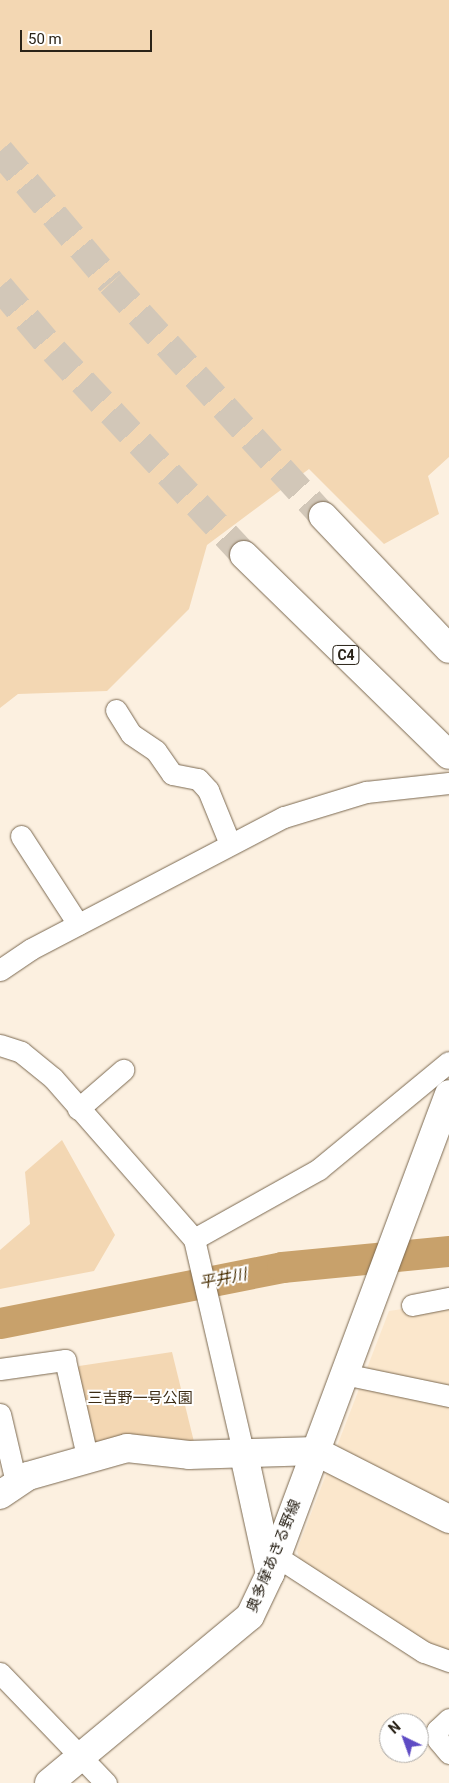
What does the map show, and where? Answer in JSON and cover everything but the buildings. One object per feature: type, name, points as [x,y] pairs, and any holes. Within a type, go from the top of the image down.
[{"type":"main road","points":[[323,516],[449,649]]},
{"type":"main road","name":"C4","points":[[244,556],[449,755]]},
{"type":"main road","name":"奥多摩あきる野線","points":[[50,1783],[239,1629],[273,1565],[405,1206],[449,1094]]},
{"type":"main road","points":[[8,1488],[88,1456],[127,1448],[244,1455],[315,1452],[449,1518]]},
{"type":"main road","points":[[244,1455],[273,1565]]},
{"type":"street","points":[[116,710],[130,734],[156,751],[172,774],[198,779],[208,790],[230,844]]},
{"type":"street","points":[[0,970],[78,924],[230,844],[305,808],[366,792],[449,783]]},
{"type":"street","points":[[20,836],[78,924]]},
{"type":"street","points":[[1,1041],[53,1078],[195,1242],[244,1455]]},
{"type":"street","points":[[195,1242],[319,1169],[449,1062]]},
{"type":"street","points":[[78,1109],[124,1070]]},
{"type":"street","points":[[412,1304],[449,1298]]},
{"type":"street","points":[[0,1370],[65,1360],[88,1456]]},
{"type":"street","points":[[344,1374],[449,1396]]},
{"type":"street","points":[[0,1414],[8,1488]]},
{"type":"street","points":[[273,1565],[424,1652],[449,1661]]},
{"type":"street","points":[[0,1673],[106,1783]]},
{"type":"street","points":[[449,1719],[436,1730],[438,1740],[449,1753]]},
{"type":"shaded area","points":[[449,1302],[449,1651],[429,1646],[300,1561],[297,1550],[389,1311]]},
{"type":"green space","points":[[0,0],[449,0],[449,457],[428,476],[439,514],[384,544],[309,469],[207,545],[189,609],[107,691],[18,694],[0,708]]},
{"type":"green space","points":[[62,1140],[115,1235],[94,1271],[0,1289],[0,1250],[30,1224],[25,1172]]},
{"type":"green space","name":"三吉野一号公園","points":[[172,1352],[195,1446],[97,1445],[89,1441],[74,1373],[79,1366]]},
{"type":"waterway","name":"平井川","points":[[0,1323],[282,1267],[449,1251]]},
{"type":"tunnel","points":[[0,151],[111,283],[323,516]]},
{"type":"tunnel","points":[[0,287],[54,351],[244,555]]}]
